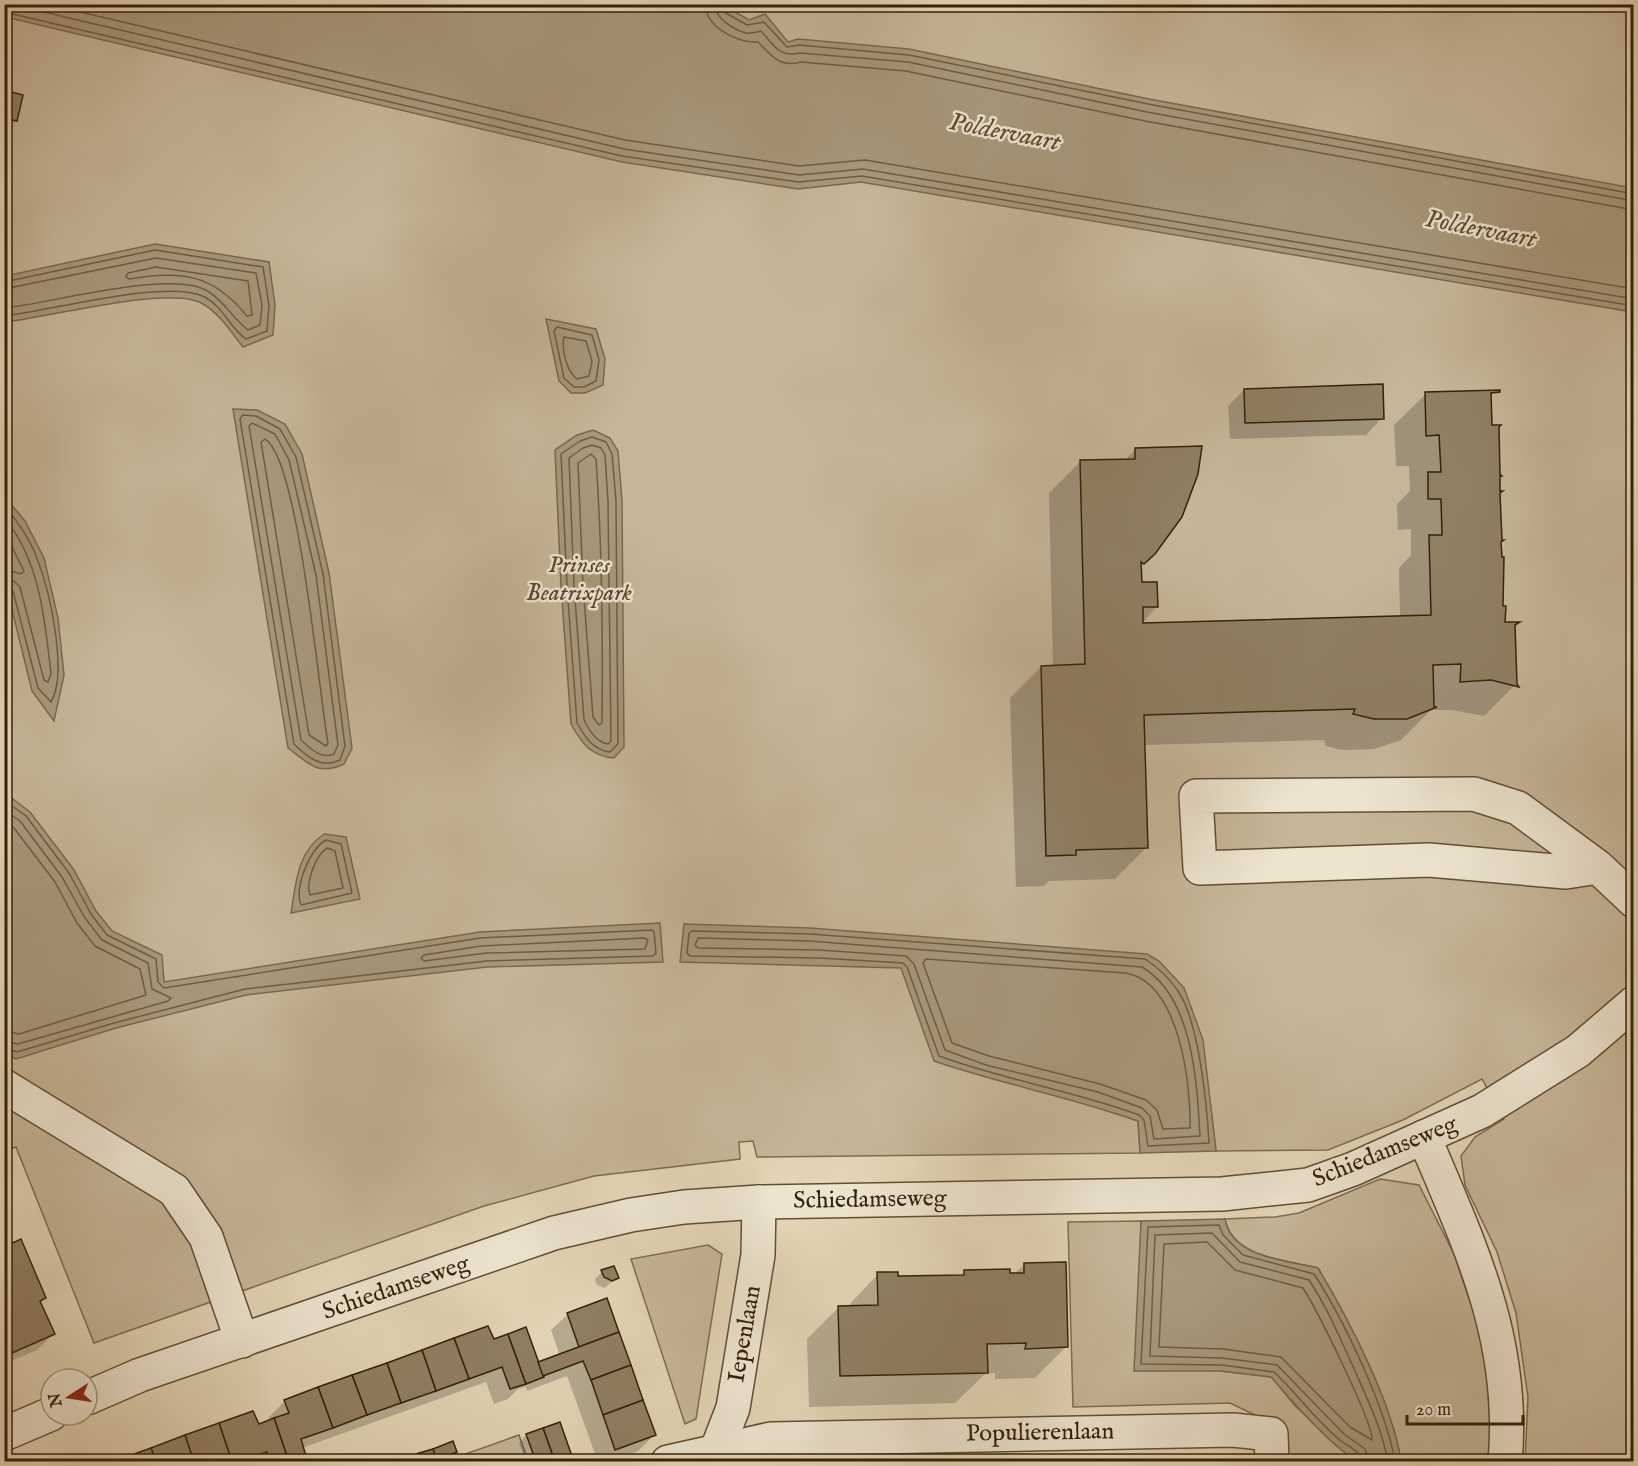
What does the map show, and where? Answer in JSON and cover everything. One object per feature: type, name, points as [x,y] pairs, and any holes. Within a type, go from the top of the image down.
[{"type":"street","points":[[1598,867],[1566,872],[1429,860],[1200,868],[1196,796],[1474,794],[1518,808],[1598,867],[1634,901]]},
{"type":"street","name":"Schiedamseweg","points":[[99,1393],[141,1375],[554,1233],[632,1215],[684,1207],[759,1202],[1262,1192],[1308,1185],[1353,1169],[1482,1111],[1544,1074],[1597,1036],[1634,1003]]},
{"type":"street","points":[[4,1086],[174,1190],[206,1237],[243,1341]]},
{"type":"street","points":[[1424,1137],[1475,1257],[1493,1314],[1506,1388],[1505,1461]]},
{"type":"street","name":"Iepenlaan","points":[[714,1456],[733,1407],[758,1255],[759,1202]]},
{"type":"street","points":[[4,1434],[39,1419]]},
{"type":"street","name":"Populierenlaan","points":[[668,1461],[714,1456],[771,1439],[1233,1430],[1272,1448]]},
{"type":"green space","name":"Prinses Beatrixpark","points":[[5,5],[1633,5],[1633,1461],[1525,1461],[1528,1397],[1516,1313],[1497,1252],[1465,1185],[1461,1156],[1475,1137],[1504,1119],[1482,1079],[1403,1120],[1328,1150],[1216,1151],[1210,1102],[1112,1112],[1138,1121],[1140,1153],[757,1157],[753,1141],[739,1142],[740,1159],[594,1176],[484,1206],[94,1343],[16,1147],[5,1151]]},
{"type":"green space","points":[[1380,1179],[1419,1185],[1454,1254],[1485,1346],[1491,1439],[1487,1461],[1401,1461],[1396,1438],[1379,1388],[1343,1312],[1318,1268],[1276,1259],[1249,1250],[1230,1232],[1225,1219],[1275,1217],[1299,1213]]},
{"type":"green space","points":[[1141,1221],[1141,1252],[1221,1371],[1272,1377],[1295,1406],[1359,1461],[1287,1461],[1276,1425],[1230,1403],[1073,1407],[1068,1222]]},
{"type":"green space","points":[[708,1245],[722,1254],[696,1419],[685,1424],[631,1259]]},
{"type":"green space","points":[[519,1435],[528,1461],[446,1461]]},
{"type":"water","name":"Poldervaart","points":[[4,5],[723,5],[749,20],[765,14],[788,42],[798,39],[909,49],[1149,99],[1633,188],[1633,312],[861,182],[798,189],[622,162],[5,17]]},
{"type":"water","points":[[155,244],[269,262],[275,305],[273,335],[243,347],[215,313],[203,304],[187,299],[137,300],[5,322],[5,276]]},
{"type":"water","points":[[546,319],[596,329],[605,359],[603,385],[585,393],[571,393],[559,381]]},
{"type":"water","points":[[233,409],[257,410],[285,424],[302,454],[329,573],[352,748],[344,764],[335,767],[327,769],[314,766],[288,748]]},
{"type":"water","points":[[593,430],[610,438],[618,451],[622,501],[624,747],[614,758],[593,752],[571,724],[561,586],[555,450],[577,435]]},
{"type":"water","points":[[4,496],[25,521],[44,558],[58,618],[64,675],[54,721],[32,691],[5,581]]},
{"type":"water","points":[[5,793],[30,812],[74,870],[96,911],[112,931],[162,955],[164,982],[480,932],[660,923],[663,962],[487,967],[246,995],[116,1028],[16,1059],[4,1053]]},
{"type":"water","points":[[324,834],[346,837],[360,899],[291,913],[303,859],[315,841]]},
{"type":"water","points":[[684,924],[810,928],[1147,954],[1159,961],[1184,988],[1203,1040],[1216,1151],[1140,1153],[1138,1121],[934,1061],[901,968],[680,962]]},
{"type":"water","points":[[1225,1219],[1230,1232],[1249,1250],[1276,1259],[1318,1268],[1368,1362],[1389,1413],[1401,1461],[1369,1463],[1349,1456],[1313,1424],[1271,1377],[1221,1371],[1134,1371],[1141,1221]]},
{"type":"building","points":[[4,90],[23,95],[17,121],[4,118]]},
{"type":"building","points":[[1383,384],[1384,419],[1245,423],[1244,389]]},
{"type":"building","points":[[1500,390],[1500,392],[1491,393],[1492,425],[1501,425],[1499,427],[1500,474],[1502,476],[1500,476],[1500,491],[1503,491],[1500,493],[1502,540],[1504,540],[1501,542],[1502,557],[1504,557],[1503,606],[1506,606],[1505,622],[1520,622],[1515,625],[1517,684],[1519,687],[1491,680],[1460,682],[1461,664],[1433,665],[1434,707],[1437,707],[1407,719],[1374,719],[1353,714],[1355,709],[1144,715],[1148,848],[1076,850],[1076,855],[1046,856],[1041,666],[1085,664],[1080,460],[1135,459],[1135,448],[1202,446],[1198,474],[1182,517],[1155,554],[1144,564],[1141,562],[1142,582],[1157,582],[1158,607],[1143,607],[1143,623],[1431,615],[1429,535],[1442,535],[1441,499],[1428,499],[1428,472],[1441,472],[1439,435],[1426,436],[1425,392]]},
{"type":"building","points":[[21,1239],[46,1298],[40,1301],[55,1334],[12,1353],[4,1336],[4,1247]]},
{"type":"building","points":[[1066,1262],[1068,1347],[1025,1349],[1026,1343],[987,1344],[988,1373],[840,1376],[838,1306],[878,1305],[877,1272],[898,1272],[898,1276],[964,1275],[964,1270],[1010,1269],[1010,1273],[1024,1273],[1024,1263]]},
{"type":"building","points":[[614,1266],[619,1278],[612,1281],[604,1277],[601,1270]]},
{"type":"building","points":[[607,1298],[619,1332],[579,1347],[567,1313]]},
{"type":"building","points":[[488,1326],[494,1339],[508,1334],[526,1384],[510,1389],[502,1367],[469,1379],[454,1338]]},
{"type":"building","points":[[526,1327],[544,1377],[526,1384],[508,1334]]},
{"type":"building","points":[[619,1332],[631,1365],[591,1380],[583,1361],[543,1376],[538,1362]]},
{"type":"building","points":[[454,1338],[469,1379],[436,1391],[422,1350]]},
{"type":"building","points":[[422,1350],[436,1391],[401,1403],[387,1363]]},
{"type":"building","points":[[387,1363],[401,1403],[367,1415],[352,1375]]},
{"type":"building","points":[[631,1365],[643,1400],[603,1415],[591,1380]]},
{"type":"building","points":[[352,1375],[367,1415],[333,1428],[318,1387]]},
{"type":"building","points":[[318,1387],[333,1428],[301,1439],[306,1456],[289,1462],[274,1418],[289,1413],[284,1400]]},
{"type":"building","points":[[643,1400],[656,1435],[615,1450],[603,1415]]},
{"type":"building","points":[[253,1411],[259,1424],[274,1418],[289,1462],[270,1462],[267,1452],[232,1462],[219,1423]]},
{"type":"building","points":[[560,1422],[574,1462],[555,1462],[543,1428]]},
{"type":"building","points":[[219,1423],[232,1462],[194,1462],[185,1435]]},
{"type":"building","points":[[543,1428],[555,1462],[536,1462],[526,1434]]},
{"type":"building","points":[[185,1435],[194,1462],[156,1462],[151,1448]]},
{"type":"building","points":[[453,1441],[457,1452],[436,1460],[433,1449]]},
{"type":"building","points":[[151,1448],[156,1462],[118,1462],[117,1460]]},
{"type":"building","points":[[433,1449],[437,1462],[422,1462],[419,1453]]},
{"type":"building","points":[[419,1453],[422,1462],[407,1462],[406,1458]]}]
